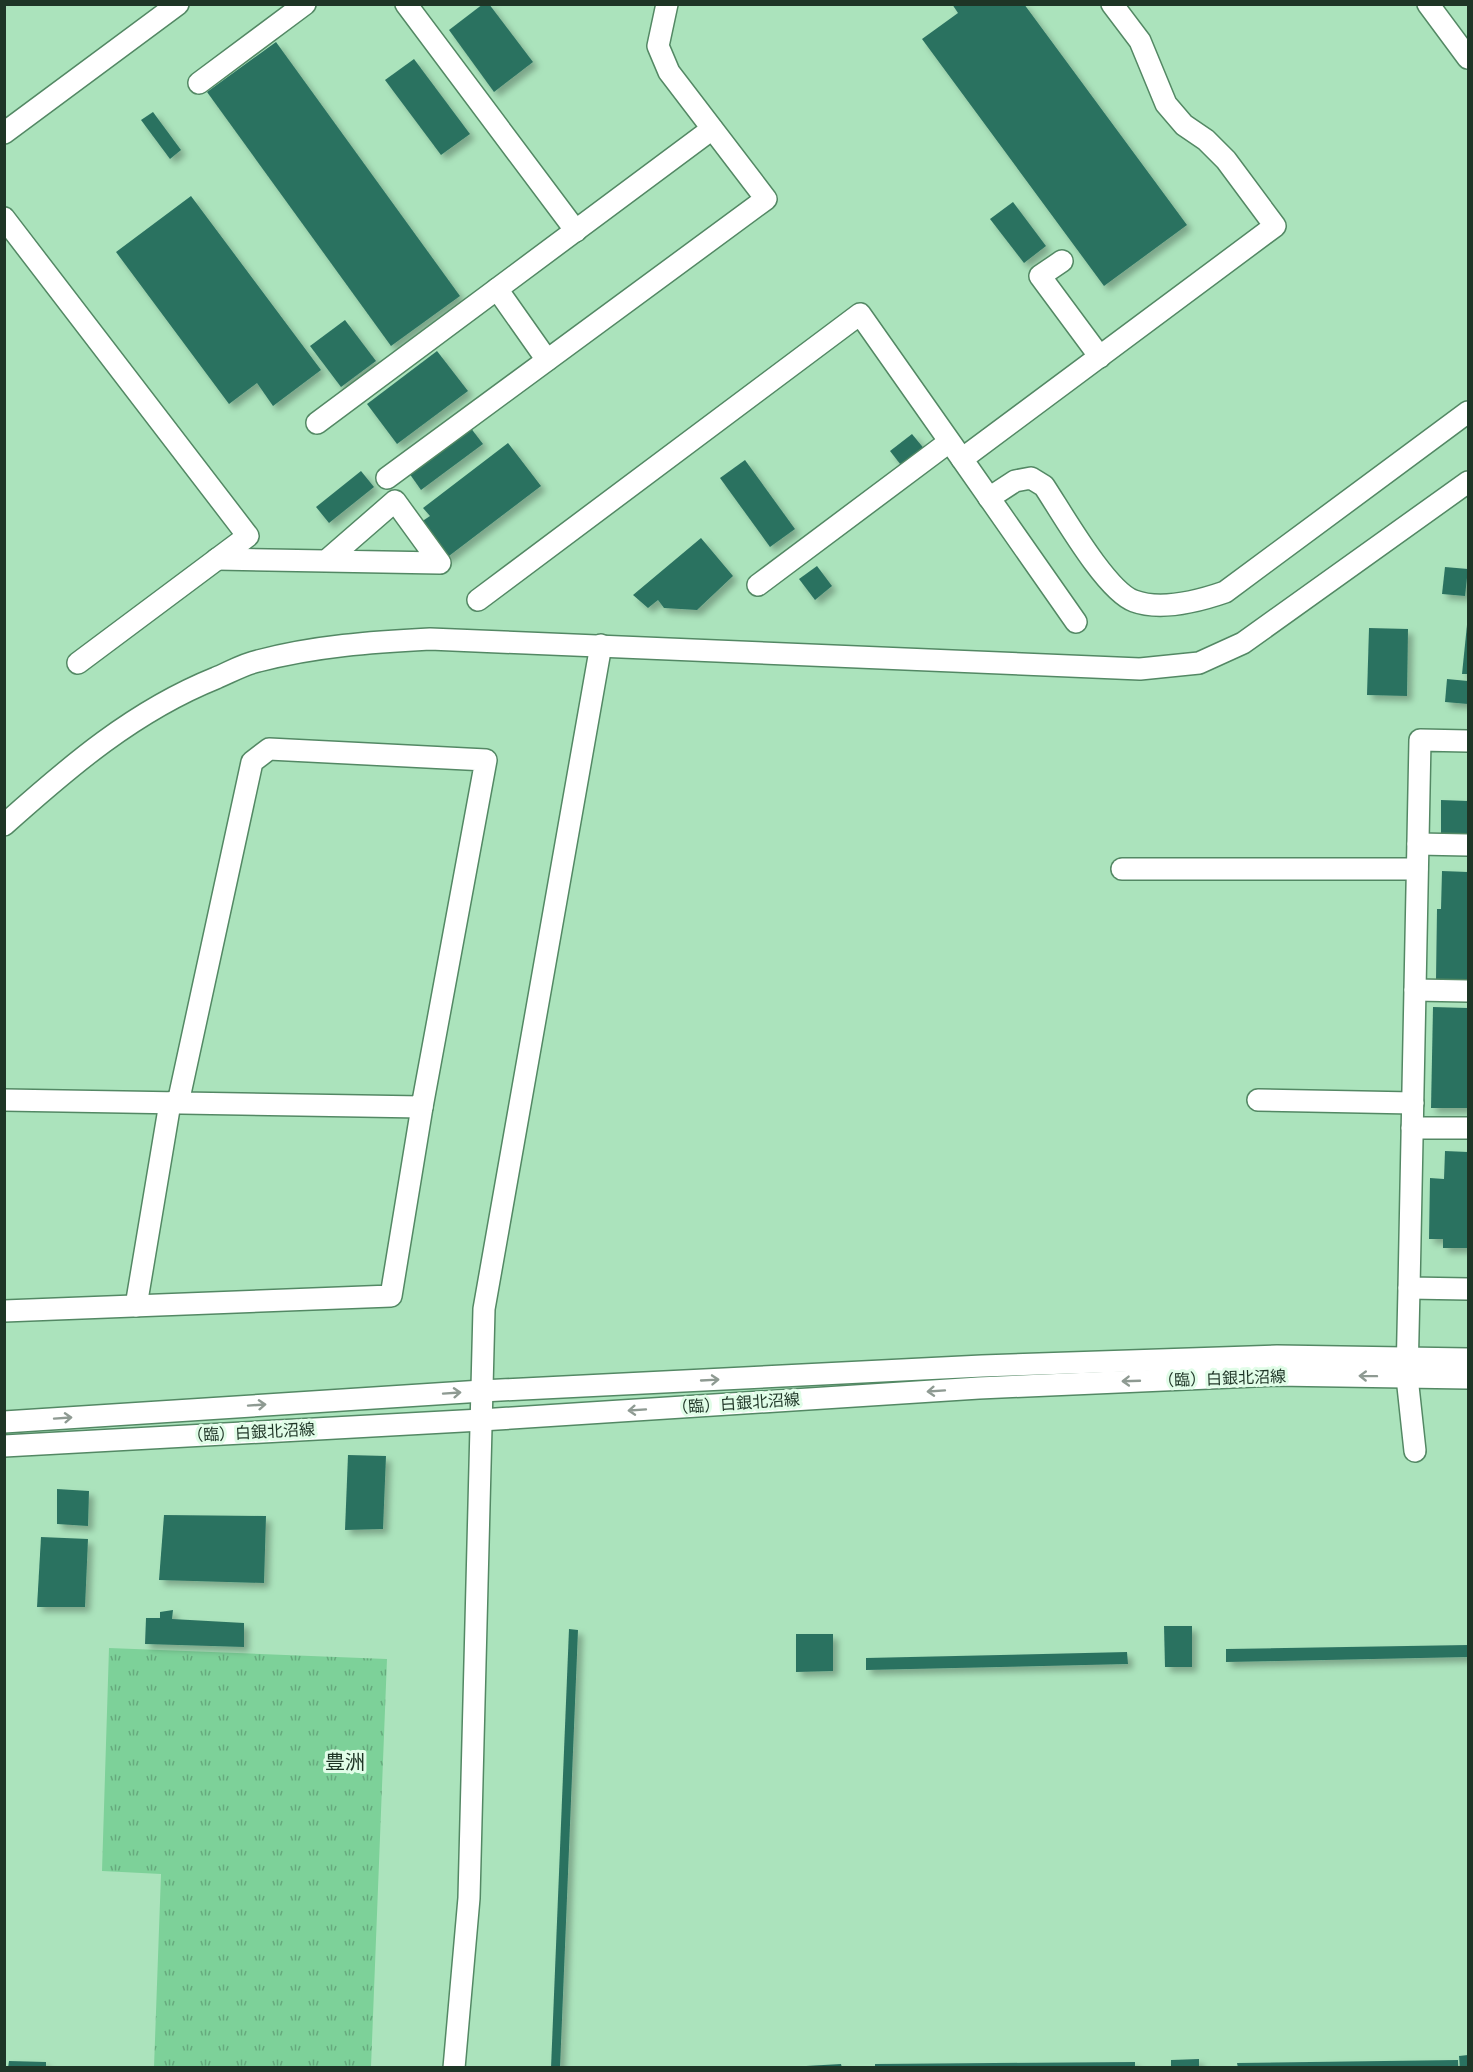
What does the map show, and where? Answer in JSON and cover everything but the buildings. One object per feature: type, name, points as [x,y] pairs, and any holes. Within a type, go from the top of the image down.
[{"type":"street","points":[[4,133],[178,4]]},
{"type":"street","points":[[199,83],[305,4]]},
{"type":"street","points":[[406,4],[576,231]]},
{"type":"street","points":[[387,478],[766,199],[669,72],[658,46],[667,4]]},
{"type":"street","points":[[962,459],[1275,226],[1226,160],[1206,140],[1184,125],[1166,104],[1140,41],[1112,4]]},
{"type":"street","points":[[1428,4],[1468,58]]},
{"type":"street","points":[[318,423],[712,129]]},
{"type":"street","points":[[4,219],[248,536],[78,663]]},
{"type":"street","points":[[1062,261],[1041,276],[1100,357]]},
{"type":"street","points":[[497,289],[547,360]]},
{"type":"street","points":[[478,600],[860,314],[1076,622]]},
{"type":"street","points":[[989,498],[1015,481],[1031,478],[1044,486],[1110,584],[1133,601],[1159,605],[1206,598],[1225,592],[1468,412]]},
{"type":"street","points":[[758,585],[950,442]]},
{"type":"street","points":[[4,825],[59,775],[121,727],[186,690],[256,661],[343,644],[430,639],[1140,669],[1199,663],[1243,644],[1468,482]]},
{"type":"street","points":[[217,559],[326,561],[394,562],[440,562],[395,501],[326,561]]},
{"type":"street","points":[[454,2067],[469,1898],[484,1310],[601,645]]},
{"type":"street","points":[[1415,1451],[1407,1367],[1420,740],[1468,741]]},
{"type":"street","points":[[4,1311],[136,1306],[391,1296],[422,1107],[486,760],[269,750],[252,762],[174,1103],[136,1306]]},
{"type":"street","points":[[1418,843],[1468,845]]},
{"type":"street","points":[[1122,869],[1418,869]]},
{"type":"street","points":[[1415,990],[1468,991]]},
{"type":"street","points":[[4,1100],[422,1107]]},
{"type":"street","points":[[1258,1100],[1413,1103]]},
{"type":"street","points":[[1412,1128],[1468,1128]]},
{"type":"street","points":[[1409,1288],[1468,1289]]},
{"type":"street","name":"（臨）白銀北沼線","points":[[4,1422],[482,1391],[982,1366],[1277,1356],[1407,1367],[1468,1378]]},
{"type":"street","name":"（臨）白銀北沼線","points":[[4,1446],[991,1387],[1276,1375],[1407,1367],[1468,1359]]},
{"type":"green space","points":[[109,1648],[387,1659],[371,2067],[154,2067],[161,1874],[102,1871]]},
{"type":"district","name":"豊洲","points":[[345,1762]]}]
